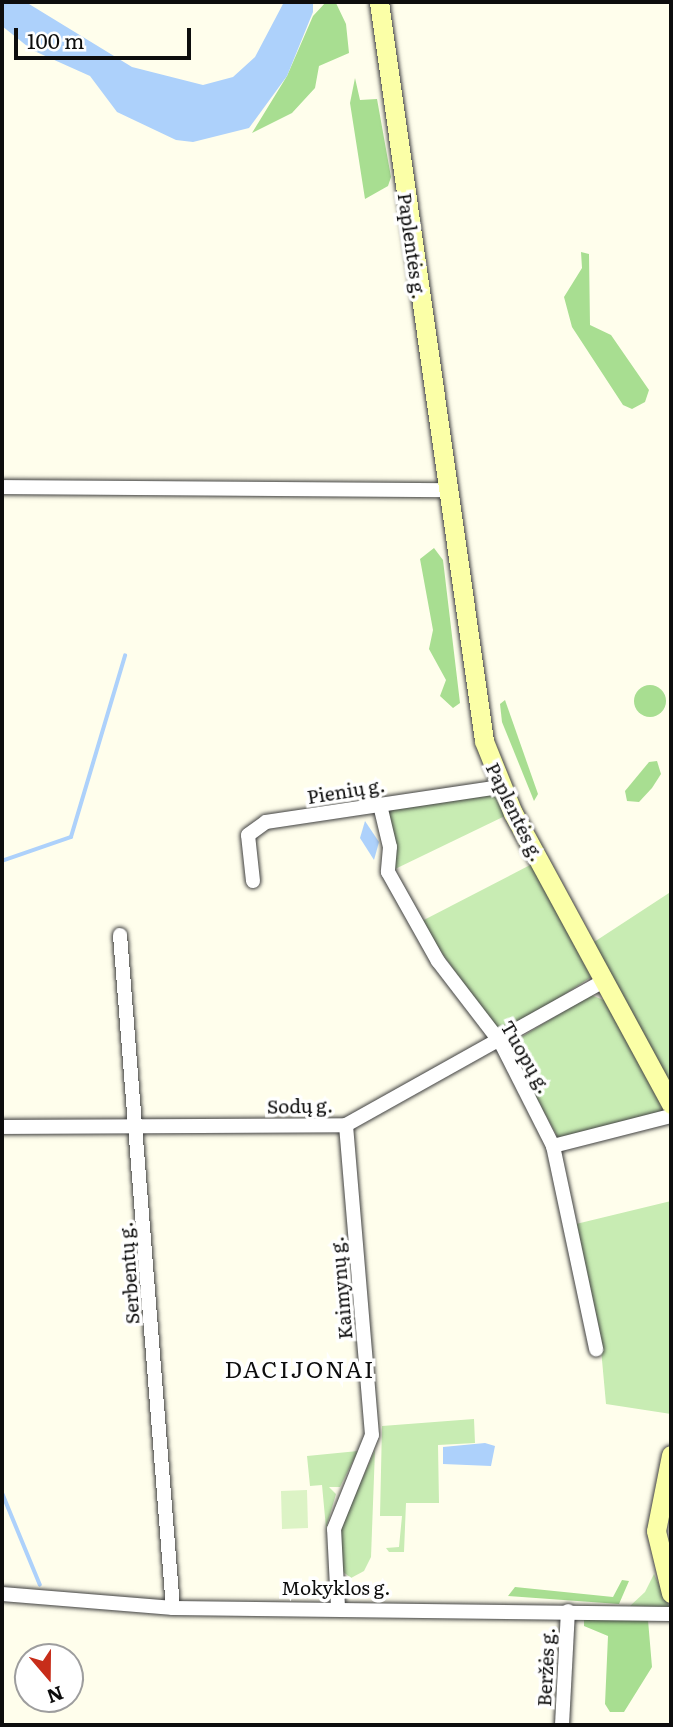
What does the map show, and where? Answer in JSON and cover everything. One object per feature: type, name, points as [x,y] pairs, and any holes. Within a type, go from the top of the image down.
[{"type":"main road","name":"Paplentės g.","points":[[379,2],[477,708],[500,787],[671,1104]]},
{"type":"main road","points":[[671,1455],[656,1531],[671,1593]]},
{"type":"street","points":[[2,487],[445,490]]},
{"type":"street","name":"Pienių g.","points":[[253,881],[246,853],[256,827],[500,787]]},
{"type":"street","name":"Tuopų g.","points":[[380,805],[390,847],[388,872],[438,961],[501,1043],[553,1146],[596,1349]]},
{"type":"street","name":"Serbentų g.","points":[[120,935],[173,1608]]},
{"type":"street","name":"Sodų g.","points":[[2,1127],[346,1125],[501,1043],[604,981]]},
{"type":"street","points":[[553,1146],[671,1116]]},
{"type":"street","name":"Kaimynų g.","points":[[338,1607],[334,1529],[372,1436],[346,1125]]},
{"type":"street","name":"Mokyklos g.","points":[[2,1594],[173,1608],[338,1607],[671,1614]]},
{"type":"street","name":"Beržės g.","points":[[562,1725],[568,1611]]},
{"type":"green space","points":[[326,2],[336,3],[346,24],[349,53],[319,66],[315,88],[292,113],[252,133],[287,76],[313,16]]},
{"type":"green space","points":[[355,78],[360,100],[377,99],[391,177],[388,186],[365,199],[350,103]]},
{"type":"green space","points":[[581,252],[589,254],[590,325],[611,335],[649,390],[645,402],[632,409],[623,405],[572,327],[564,297],[582,268]]},
{"type":"green space","points":[[434,548],[443,560],[460,703],[453,708],[440,696],[446,680],[429,649],[433,630],[420,559]]},
{"type":"green space","points":[[650,685],[662,689],[666,701],[662,713],[650,717],[638,713],[634,701],[638,689]]},
{"type":"green space","points":[[505,700],[538,794],[534,801],[502,722],[500,704]]},
{"type":"green space","points":[[657,761],[661,774],[652,788],[639,802],[627,801],[625,791],[649,762]]},
{"type":"green space","points":[[494,791],[507,815],[393,870],[384,809]]},
{"type":"green space","points":[[532,864],[591,977],[501,1036],[420,922]]},
{"type":"green space","points":[[669,893],[671,895],[671,1090],[591,944]]},
{"type":"green space","points":[[591,995],[606,1001],[671,1114],[563,1147],[508,1045]]},
{"type":"green space","points":[[671,1201],[671,1414],[606,1404],[599,1327],[576,1224]]},
{"type":"green space","points":[[474,1419],[475,1443],[438,1445],[439,1503],[406,1503],[404,1552],[389,1552],[386,1548],[399,1547],[402,1516],[380,1516],[382,1426]]},
{"type":"green space","points":[[375,1450],[371,1557],[364,1571],[351,1578],[342,1571],[340,1529]]},
{"type":"green space","points":[[358,1451],[340,1487],[329,1487],[336,1494],[326,1528],[322,1485],[310,1486],[307,1456]]},
{"type":"green space","points":[[307,1490],[308,1528],[282,1529],[281,1491]]},
{"type":"green space","points":[[654,1574],[670,1608],[630,1606],[645,1592]]},
{"type":"green space","points":[[622,1580],[629,1581],[619,1604],[508,1596],[515,1587],[613,1597]]},
{"type":"green space","points":[[584,1619],[648,1620],[652,1667],[624,1712],[610,1712],[605,1704],[608,1636],[584,1626]]},
{"type":"water","points":[[2,2],[29,4],[132,67],[203,85],[233,77],[255,57],[284,2],[313,2],[313,12],[287,76],[249,128],[193,142],[176,140],[117,112],[90,76],[32,50],[2,26]]},
{"type":"water","points":[[365,821],[379,842],[374,860],[360,838]]},
{"type":"water","points":[[485,1443],[495,1446],[491,1466],[443,1464],[443,1447]]},
{"type":"waterway","points":[[2,861],[71,837],[125,656]]},
{"type":"waterway","points":[[2,1492],[40,1584]]},
{"type":"district","name":"DACIJONAI","points":[[300,1368]]}]
